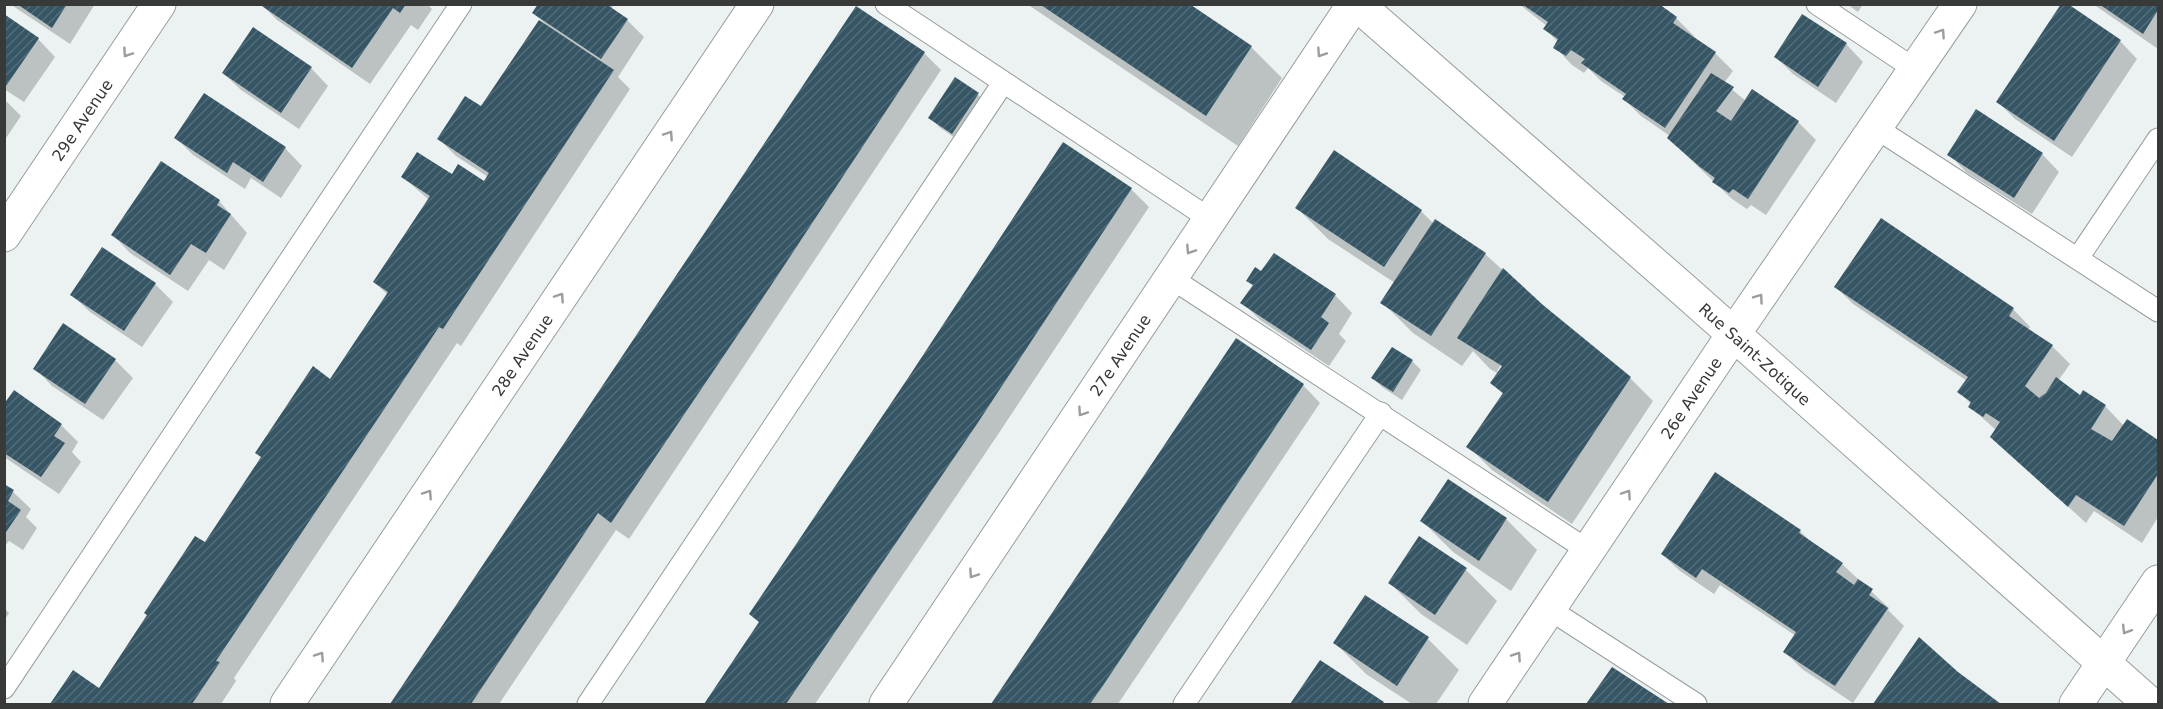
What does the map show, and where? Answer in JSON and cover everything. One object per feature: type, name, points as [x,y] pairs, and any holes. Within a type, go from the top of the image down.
[{"type":"street","name":"29e Avenue","points":[[4,235],[159,4]]},
{"type":"street","name":"28e Avenue","points":[[287,705],[757,4]]},
{"type":"street","name":"27e Avenue","points":[[886,705],[1356,4]]},
{"type":"street","name":"Rue Saint-Zotique","points":[[1356,4],[2150,705]]},
{"type":"street","name":"26e Avenue","points":[[1485,705],[1733,335],[1960,4]]},
{"type":"street","points":[[2076,705],[2158,582]]},
{"type":"lane","points":[[4,687],[461,4]]},
{"type":"lane","points":[[885,4],[1210,219]]},
{"type":"lane","points":[[1816,4],[1916,70]]},
{"type":"lane","points":[[588,705],[1003,83]]},
{"type":"lane","points":[[1876,128],[2158,311]]},
{"type":"lane","points":[[2078,258],[2158,139]]},
{"type":"lane","points":[[1171,278],[1381,413],[1589,551]]},
{"type":"lane","points":[[1184,705],[1381,413]]},
{"type":"lane","points":[[1549,609],[1696,705]]},
{"type":"building","points":[[17,4],[67,4],[52,28]]},
{"type":"building","points":[[259,4],[406,4],[400,13],[393,8],[352,68]]},
{"type":"building","points":[[538,4],[606,4],[628,19],[601,59],[532,13]]},
{"type":"building","points":[[1522,4],[1659,4],[1677,17],[1673,23],[1716,52],[1665,128],[1622,99],[1626,94],[1581,63],[1585,59],[1571,50],[1566,56],[1553,48],[1558,39],[1543,29],[1548,22]]},
{"type":"building","points":[[2061,4],[2068,4],[2121,40],[2054,141],[1996,102]]},
{"type":"building","points":[[2099,4],[2158,4],[2158,10],[2143,34]]},
{"type":"building","points":[[1041,5],[1191,5],[1252,46],[1206,116]]},
{"type":"building","points":[[856,6],[925,52],[770,287],[611,523],[598,513],[471,704],[390,704]]},
{"type":"building","points":[[4,14],[39,38],[6,86],[4,85]]},
{"type":"building","points":[[1802,14],[1847,43],[1818,87],[1774,57]]},
{"type":"building","points":[[539,20],[614,70],[443,329],[439,327],[216,661],[220,662],[192,704],[50,704],[73,670],[99,688],[147,615],[144,613],[195,536],[205,542],[261,457],[255,453],[313,366],[330,379],[388,292],[373,282],[430,196],[401,177],[417,152],[452,174],[458,164],[484,181],[489,173],[437,139],[465,96],[481,106]]},
{"type":"building","points":[[253,27],[312,67],[281,113],[222,73]]},
{"type":"building","points":[[1711,73],[1734,87],[1716,111],[1731,121],[1752,89],[1799,121],[1748,199],[1733,189],[1729,193],[1712,182],[1715,178],[1667,138]]},
{"type":"building","points":[[955,77],[979,93],[952,134],[928,118]]},
{"type":"building","points":[[204,93],[286,147],[263,182],[233,162],[227,173],[174,138]]},
{"type":"building","points":[[1976,109],[2043,153],[2014,198],[1947,155]]},
{"type":"building","points":[[1063,142],[1132,188],[977,424],[786,704],[704,704],[759,622],[749,614]]},
{"type":"building","points":[[1334,150],[1422,210],[1384,267],[1295,208]]},
{"type":"building","points":[[161,161],[220,200],[217,205],[231,214],[206,253],[191,244],[170,275],[111,235]]},
{"type":"building","points":[[1881,218],[2014,308],[2009,316],[2053,345],[2025,386],[2039,398],[2046,393],[2056,377],[2080,395],[2083,390],[2106,405],[2091,429],[2112,441],[2127,419],[2158,440],[2158,474],[2124,526],[2076,495],[2068,507],[1990,437],[2000,422],[1986,413],[1983,417],[1968,407],[1971,402],[1957,392],[1968,377],[1834,287]]},
{"type":"building","points":[[1435,219],[1486,253],[1431,336],[1380,303]]},
{"type":"building","points":[[102,247],[156,283],[124,331],[70,295]]},
{"type":"building","points":[[1274,253],[1336,294],[1321,317],[1329,323],[1311,350],[1240,303],[1253,285],[1246,281],[1255,267],[1261,271]]},
{"type":"building","points":[[1503,268],[1543,305],[1631,377],[1548,502],[1466,447],[1503,393],[1490,383],[1502,366],[1457,338]]},
{"type":"building","points":[[63,323],[116,359],[85,404],[33,369]]},
{"type":"building","points":[[1236,338],[1304,384],[1104,684],[1090,704],[991,704]]},
{"type":"building","points":[[1392,347],[1413,360],[1393,392],[1371,378]]},
{"type":"building","points":[[14,390],[62,424],[54,436],[65,443],[41,477],[4,453],[4,404]]},
{"type":"building","points":[[1715,472],[1801,530],[1799,533],[1843,563],[1836,572],[1854,585],[1858,579],[1873,589],[1869,595],[1888,608],[1835,686],[1783,652],[1796,632],[1702,569],[1696,578],[1661,554]]},
{"type":"building","points":[[1448,479],[1507,518],[1479,561],[1420,521]]},
{"type":"building","points":[[4,484],[14,490],[8,501],[21,510],[4,535]]},
{"type":"building","points":[[1419,536],[1467,568],[1435,615],[1388,583]]},
{"type":"building","points":[[1365,595],[1429,637],[1397,686],[1333,643]]},
{"type":"building","points":[[1919,637],[1958,672],[2001,704],[1873,704]]},
{"type":"building","points":[[1320,660],[1384,702],[1382,704],[1290,704]]},
{"type":"building","points":[[1612,667],[1669,704],[1586,704]]}]
